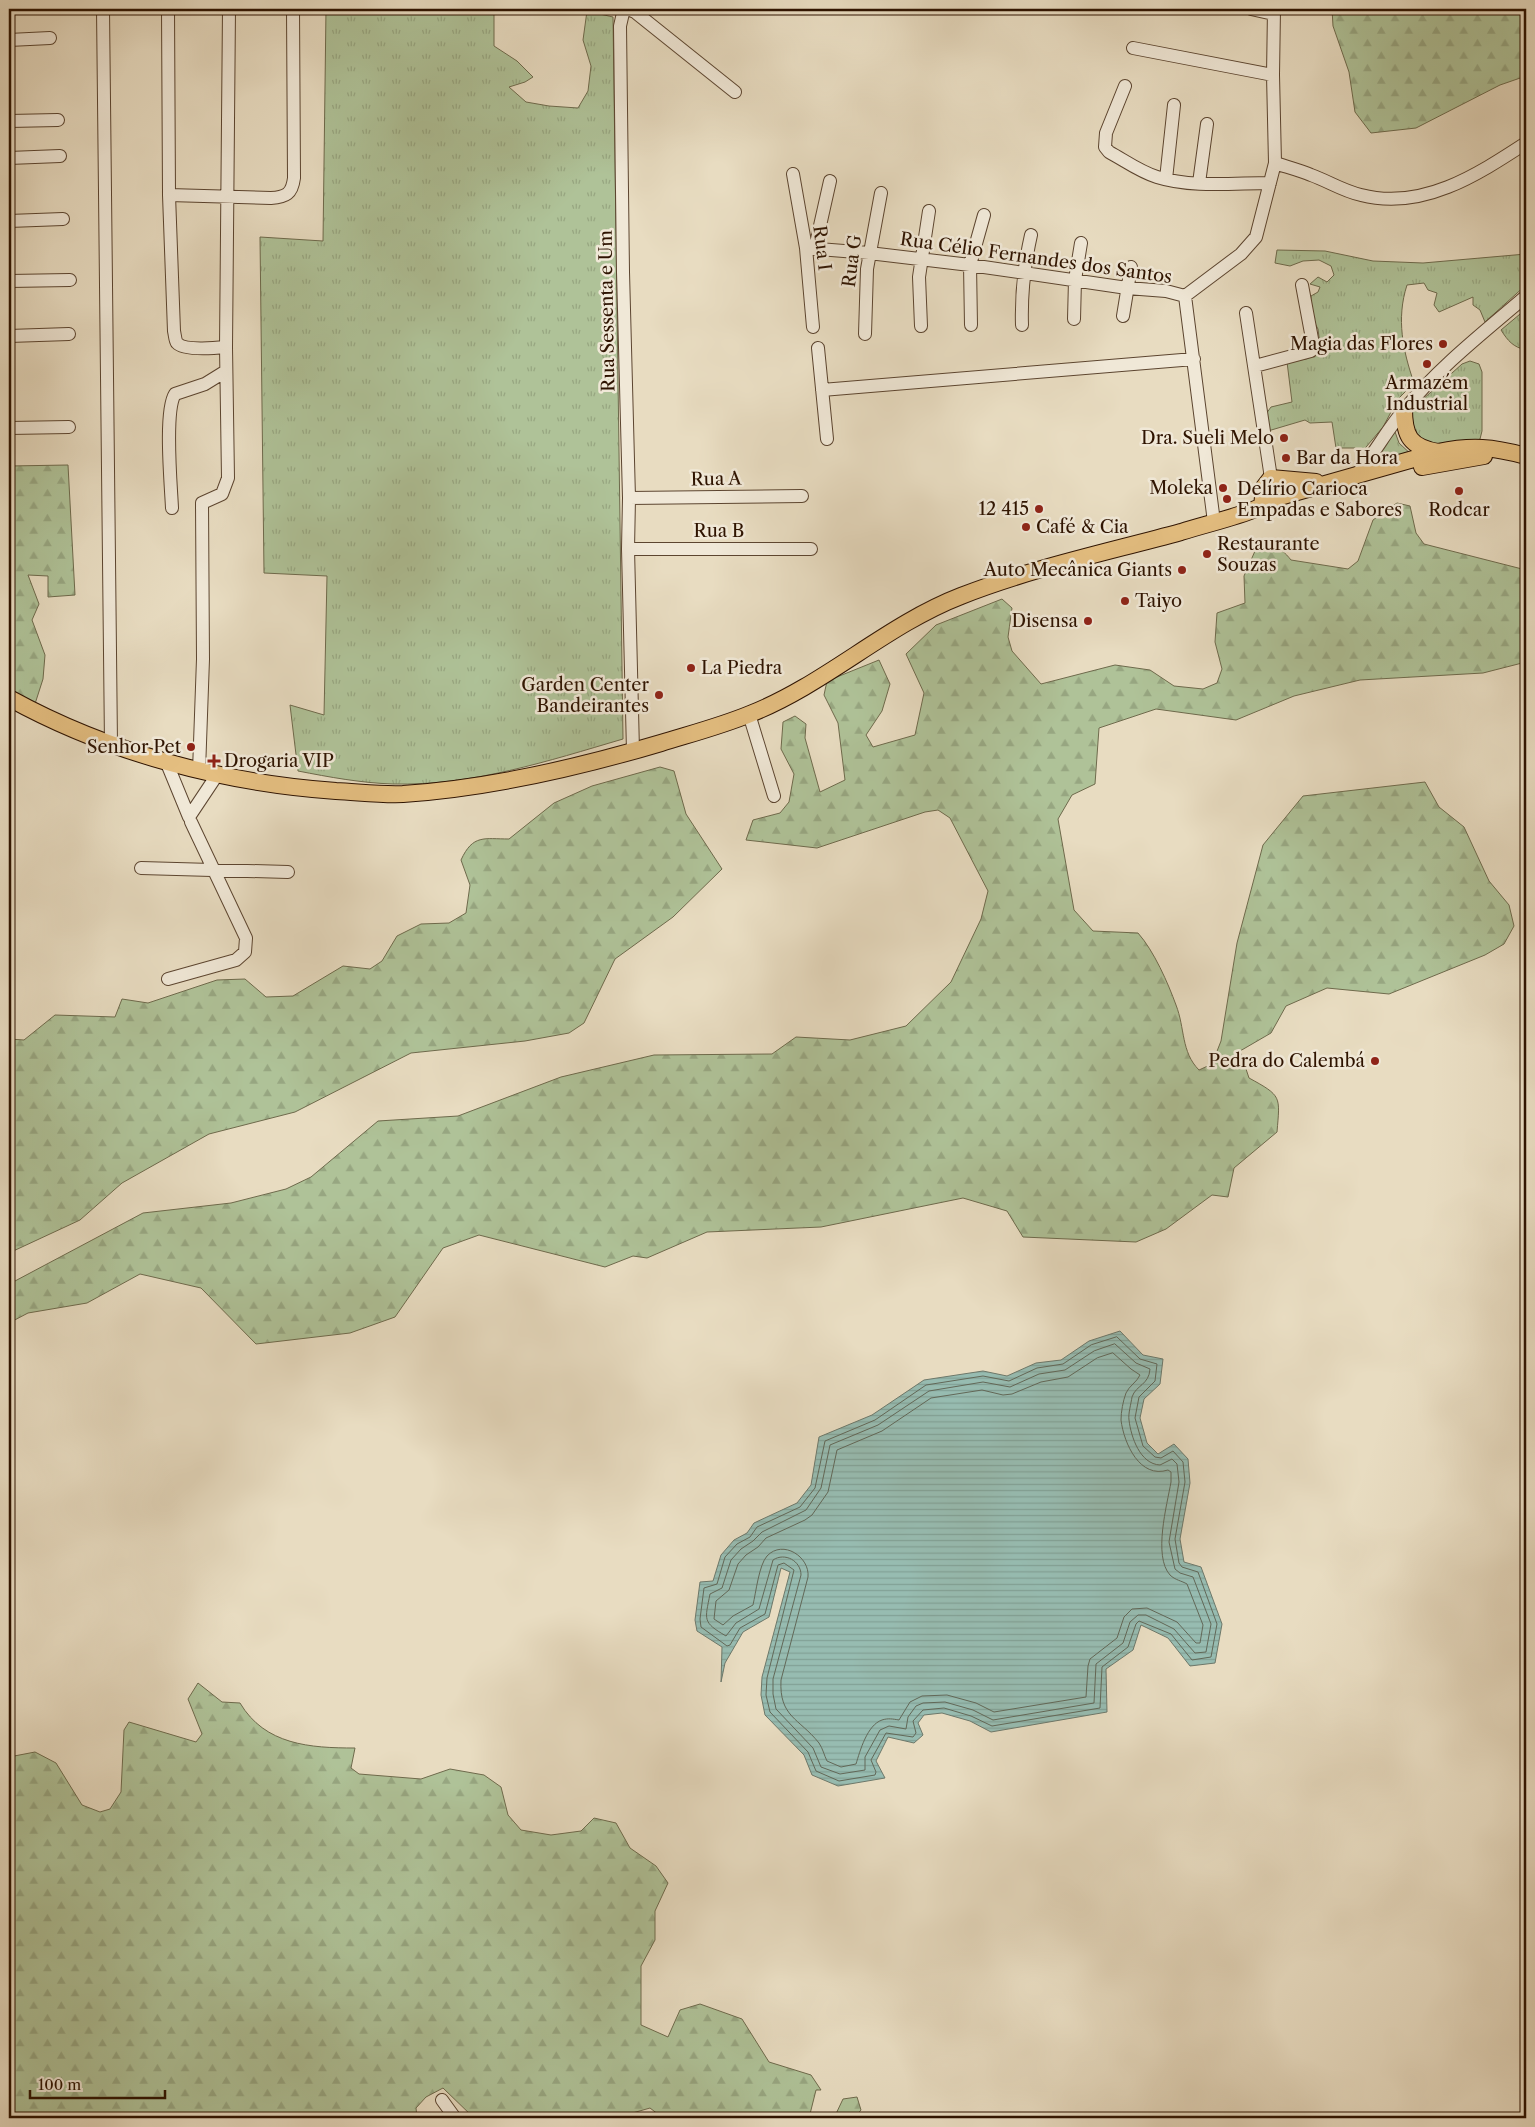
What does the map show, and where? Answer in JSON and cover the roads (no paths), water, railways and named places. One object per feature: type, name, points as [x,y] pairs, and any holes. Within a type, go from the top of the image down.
[{"type":"main road","points":[[1404,409],[1405,429],[1412,441],[1426,449],[1438,452]]},
{"type":"main road","points":[[1262,507],[1264,487],[1271,478],[1334,486],[1358,473],[1459,447],[1477,446],[1505,450],[1525,456]]},
{"type":"main road","points":[[9,698],[72,729],[111,744],[200,771],[296,788],[401,794],[510,780],[633,751],[749,714],[811,685],[938,605],[964,594],[1036,571],[1214,522],[1262,507],[1276,498],[1464,458],[1525,456]]},
{"type":"street","points":[[103,9],[111,744]]},
{"type":"street","points":[[168,9],[169,195],[176,341],[179,345],[193,348],[226,348]]},
{"type":"street","points":[[200,771],[203,650],[202,503],[222,494],[228,478],[226,348],[229,9]]},
{"type":"street","points":[[169,195],[227,197],[281,197],[287,195],[293,185],[293,9]]},
{"type":"street","name":"Rua Sessenta e Um","points":[[633,751],[623,265],[620,26],[623,13],[628,9],[635,12],[735,92]]},
{"type":"street","points":[[1185,296],[1241,254],[1256,237],[1275,163],[1274,11],[1250,9]]},
{"type":"street","points":[[9,40],[50,38]]},
{"type":"street","points":[[1134,48],[1273,75]]},
{"type":"street","points":[[1124,86],[1106,133],[1105,147],[1109,152],[1146,172],[1166,179],[1199,184],[1270,184]]},
{"type":"street","points":[[1166,179],[1174,105]]},
{"type":"street","points":[[9,121],[58,120]]},
{"type":"street","points":[[1199,184],[1208,124]]},
{"type":"street","points":[[1275,163],[1353,193],[1373,197],[1398,198],[1431,194],[1461,182],[1481,172],[1526,143]]},
{"type":"street","points":[[9,158],[60,156]]},
{"type":"street","name":"Rua I","points":[[793,174],[810,248],[813,328]]},
{"type":"street","name":"Rua G","points":[[810,248],[830,181]]},
{"type":"street","name":"Rua G","points":[[865,334],[869,253],[881,193]]},
{"type":"street","points":[[921,326],[919,277],[929,211]]},
{"type":"street","points":[[971,324],[970,265],[984,215]]},
{"type":"street","points":[[9,220],[63,219]]},
{"type":"street","points":[[1022,325],[1023,272],[1031,235]]},
{"type":"street","points":[[1074,319],[1075,280],[1081,243]]},
{"type":"street","name":"Rua Célio Fernandes dos Santos","points":[[810,248],[970,265],[1185,296],[1214,522]]},
{"type":"street","points":[[1123,316],[1131,267]]},
{"type":"street","points":[[9,281],[70,280]]},
{"type":"street","points":[[1255,366],[1311,351],[1313,344],[1302,284]]},
{"type":"street","points":[[1358,473],[1404,409],[1460,354],[1526,296]]},
{"type":"street","points":[[1246,313],[1271,478]]},
{"type":"street","points":[[9,336],[69,334]]},
{"type":"street","points":[[818,348],[828,439]]},
{"type":"street","points":[[822,390],[1194,359]]},
{"type":"street","points":[[172,508],[170,422],[173,399],[176,394],[205,384],[226,371]]},
{"type":"street","points":[[9,428],[68,427]]},
{"type":"street","name":"Rua A","points":[[629,498],[802,496]]},
{"type":"street","name":"Rua B","points":[[628,549],[810,549]]},
{"type":"street","points":[[749,714],[774,796]]},
{"type":"street","points":[[166,761],[189,817],[217,775]]},
{"type":"street","points":[[168,979],[236,960],[246,952],[246,938],[191,822]]},
{"type":"street","points":[[141,868],[288,872]]},
{"type":"street","points":[[442,2100],[455,2118]]},
{"type":"water","points":[[1120,1331],[1143,1355],[1163,1359],[1160,1384],[1144,1399],[1140,1418],[1147,1443],[1158,1454],[1174,1444],[1188,1459],[1190,1483],[1180,1539],[1184,1562],[1201,1567],[1222,1624],[1215,1663],[1190,1666],[1168,1638],[1141,1625],[1133,1650],[1106,1669],[1107,1712],[991,1732],[970,1721],[942,1713],[924,1715],[918,1723],[923,1735],[914,1743],[888,1737],[876,1761],[885,1778],[838,1786],[812,1775],[804,1755],[765,1715],[761,1695],[762,1677],[790,1572],[781,1568],[769,1617],[743,1632],[725,1663],[721,1682],[722,1647],[697,1631],[695,1620],[700,1582],[713,1581],[721,1555],[734,1540],[747,1533],[754,1523],[797,1503],[811,1485],[819,1437],[872,1415],[924,1380],[983,1371],[1007,1376],[1036,1363],[1061,1360],[1089,1341]]},
{"type":"place","name":"Magia das Flores","points":[[1443,344]]},
{"type":"place","name":"Armazém Industrial","points":[[1427,364]]},
{"type":"place","name":"Dra. Sueli Melo","points":[[1284,438]]},
{"type":"place","name":"Bar da Hora","points":[[1286,458]]},
{"type":"place","name":"Moleka","points":[[1223,488]]},
{"type":"place","name":"Rodcar","points":[[1459,491]]},
{"type":"place","name":"Delírio Carioca Empadas e Sabores","points":[[1227,499]]},
{"type":"place","name":"12 415","points":[[1039,509]]},
{"type":"place","name":"Café & Cia","points":[[1026,527]]},
{"type":"place","name":"Restaurante Souzas","points":[[1207,554]]},
{"type":"place","name":"Auto Mecânica Giants","points":[[1182,570]]},
{"type":"place","name":"Taiyo","points":[[1125,601]]},
{"type":"place","name":"Disensa","points":[[1088,621]]},
{"type":"place","name":"La Piedra","points":[[691,668]]},
{"type":"place","name":"Garden Center Bandeirantes","points":[[659,695]]},
{"type":"place","name":"Senhor Pet","points":[[191,747]]},
{"type":"place","name":"Drogaria VIP","points":[[214,761]]},
{"type":"place","name":"Pedra do Calembá","points":[[1375,1061]]}]
